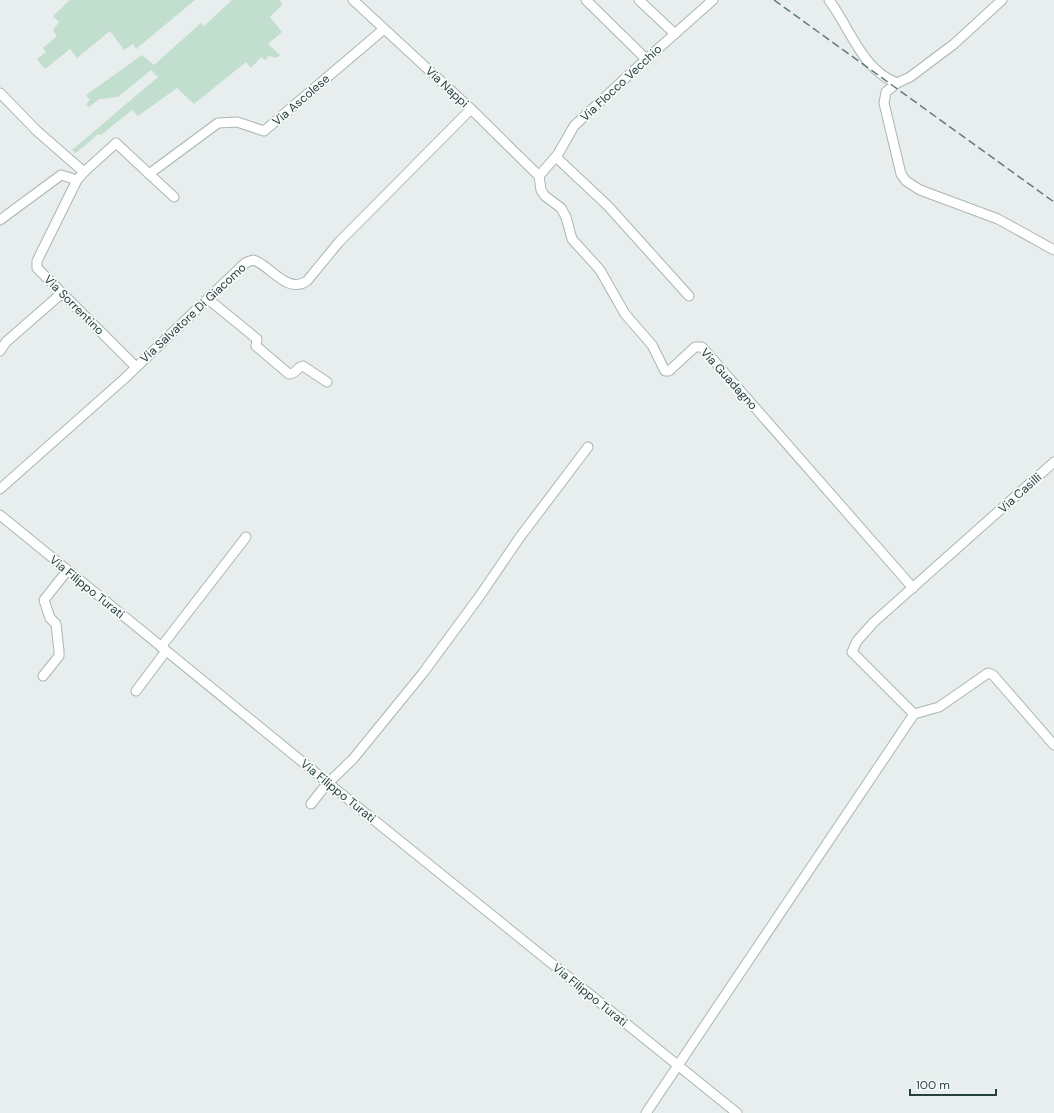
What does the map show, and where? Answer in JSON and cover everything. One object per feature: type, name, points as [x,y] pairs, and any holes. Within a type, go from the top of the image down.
[{"type":"street","name":"Via Nappi","points":[[353,0],[471,109],[539,176]]},
{"type":"street","points":[[586,0],[646,59]]},
{"type":"street","points":[[639,0],[675,34]]},
{"type":"street","name":"Via Flocco Vecchio","points":[[539,176],[556,157],[574,126],[646,59],[713,0]]},
{"type":"street","points":[[829,0],[841,16],[866,60],[897,83]]},
{"type":"street","points":[[1002,0],[954,44],[910,77],[897,83],[886,92],[884,103],[901,174],[906,181],[920,190],[998,219],[1054,250]]},
{"type":"street","name":"Via Ascolese","points":[[149,174],[218,123],[237,122],[264,132],[384,29]]},
{"type":"street","points":[[0,93],[37,131],[84,172]]},
{"type":"street","name":"Via Salvatore Di Giacomo","points":[[0,489],[136,367],[245,264],[253,260],[260,262],[290,285],[301,285],[306,281],[339,242],[471,109]]},
{"type":"street","name":"Via Sorrentino","points":[[136,367],[37,268],[36,265],[77,180],[116,143],[174,197]]},
{"type":"street","points":[[556,157],[608,206],[689,296]]},
{"type":"street","points":[[0,220],[61,175],[77,180]]},
{"type":"street","name":"Via Guadagno","points":[[539,176],[541,190],[545,196],[561,208],[566,218],[572,239],[600,270],[625,314],[652,345],[665,371],[669,371],[695,347],[702,347],[912,588]]},
{"type":"street","points":[[0,351],[6,342],[62,293]]},
{"type":"street","points":[[208,299],[257,338],[256,346],[289,374],[294,373],[299,368],[304,366],[327,382]]},
{"type":"street","points":[[311,804],[328,783],[353,759],[423,673],[479,597],[520,537],[588,447]]},
{"type":"street","name":"Via Casilli","points":[[914,714],[852,652],[857,641],[874,622],[1054,462]]},
{"type":"street","name":"Via Filippo Turati","points":[[0,515],[328,783],[737,1113]]},
{"type":"street","points":[[136,691],[163,649],[246,537]]},
{"type":"street","points":[[43,676],[59,656],[56,624],[50,618],[44,600],[67,571]]},
{"type":"street","points":[[646,1113],[914,714],[939,707],[988,673],[993,675],[1054,745]]},
{"type":"green space","points":[[70,0],[195,0],[136,49],[133,44],[124,50],[110,31],[77,58],[70,49],[45,69],[37,59],[46,52],[43,48],[57,36],[53,30],[59,22],[53,16]]},
{"type":"green space","points":[[232,0],[280,0],[282,5],[270,17],[282,32],[268,44],[280,55],[277,58],[269,56],[265,60],[261,57],[251,68],[246,62],[194,104],[177,88],[138,116],[132,110],[101,135],[98,134],[76,153],[72,150],[158,77],[151,70],[118,97],[99,99],[89,107],[86,104],[90,100],[86,95],[142,55],[154,65],[201,23],[204,26]]},
{"type":"railway","points":[[774,0],[1054,202]]}]
